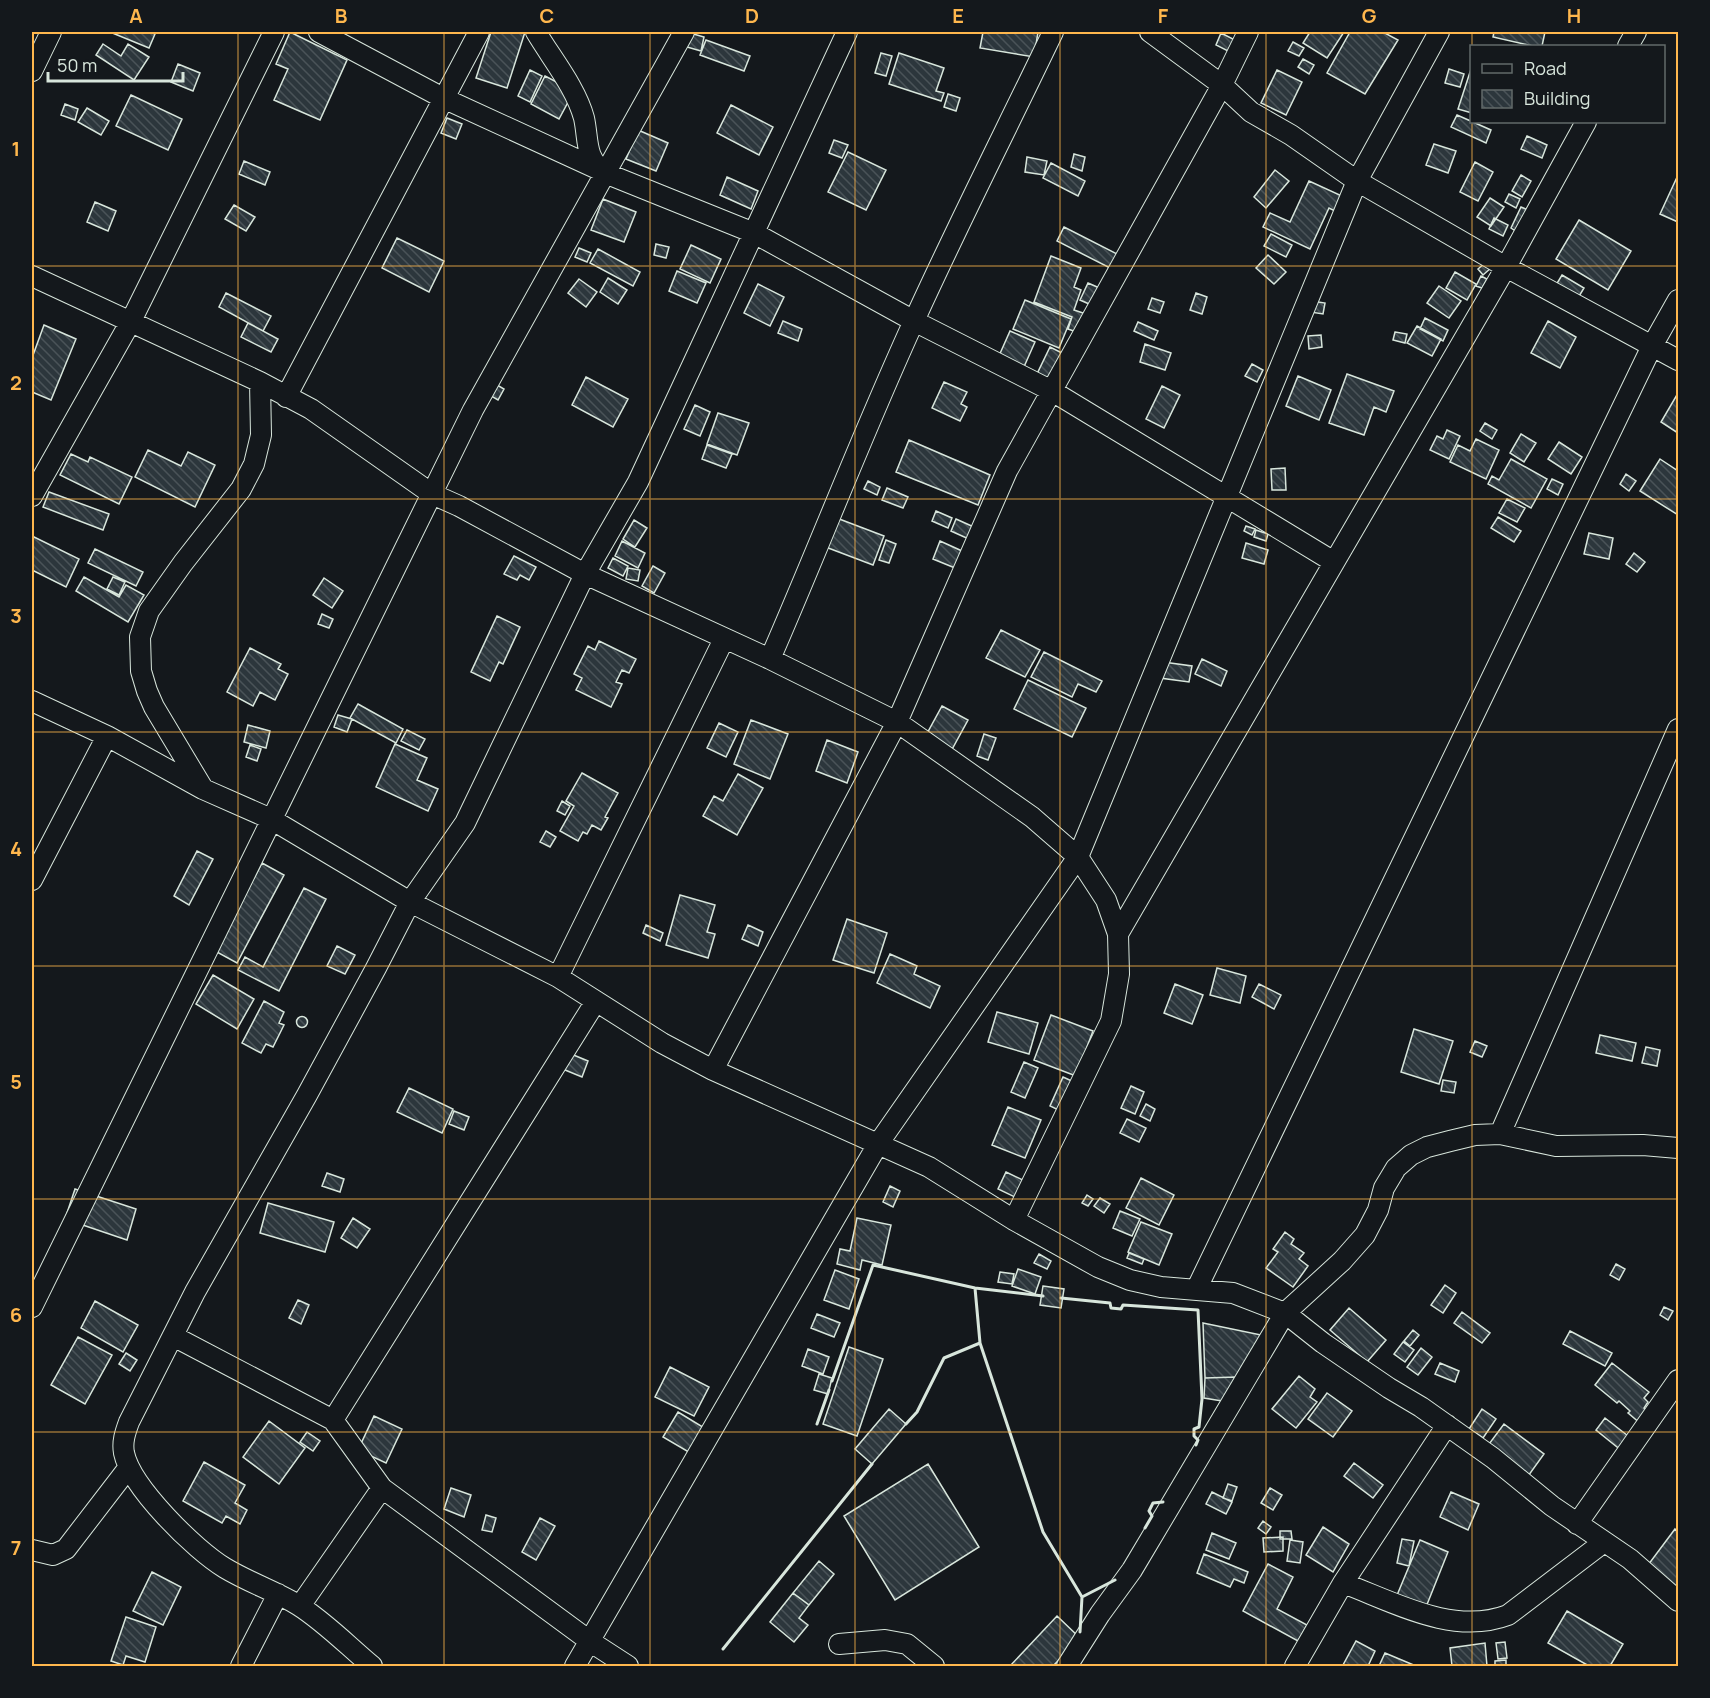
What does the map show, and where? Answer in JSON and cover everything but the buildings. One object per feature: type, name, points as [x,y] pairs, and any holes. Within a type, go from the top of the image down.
[{"type":"street","points":[[32,71],[51,32]]},
{"type":"street","points":[[32,496],[131,321],[274,32]]},
{"type":"street","points":[[319,32],[443,98],[605,173],[754,233],[914,321],[1052,390],[1334,562]]},
{"type":"street","points":[[286,397],[478,32]]},
{"type":"street","points":[[536,32],[577,100],[584,118],[591,158],[596,167],[605,173]]},
{"type":"street","points":[[32,1307],[473,410],[684,32]]},
{"type":"street","points":[[372,1666],[300,1606],[226,1569],[206,1553],[154,1503],[129,1467],[124,1453],[123,1439],[129,1422],[195,1292],[345,1027],[410,902],[465,823],[585,574],[638,482],[846,32]]},
{"type":"street","points":[[770,659],[914,321],[1053,32]]},
{"type":"street","points":[[1150,32],[1222,85],[1251,111],[1291,135],[1357,181],[1506,267],[1678,360]]},
{"type":"street","points":[[713,1070],[897,722],[1007,471],[1222,85],[1248,32]]},
{"type":"street","points":[[575,1666],[878,1144],[1078,857],[1357,181],[1439,32]]},
{"type":"street","points":[[1118,934],[1506,267],[1585,123]]},
{"type":"street","points":[[32,276],[260,382],[311,409],[432,494],[510,532],[585,574],[770,659],[897,722],[1032,817],[1078,857],[1106,900],[1118,934],[1119,974],[1111,1021],[1014,1220]]},
{"type":"street","points":[[1197,1288],[1652,346],[1678,300]]},
{"type":"street","points":[[203,789],[147,692],[141,671],[140,637],[149,611],[241,489],[254,464],[261,435],[260,382]]},
{"type":"street","points":[[558,977],[724,639]]},
{"type":"street","points":[[32,701],[107,736],[203,789],[272,819],[410,902],[558,977],[662,1043],[713,1070],[929,1167],[1014,1220],[1098,1267],[1130,1280],[1161,1287],[1197,1288],[1233,1293],[1285,1313],[1323,1343],[1447,1425],[1577,1524],[1630,1559],[1678,1601]]},
{"type":"street","points":[[1500,1134],[1678,729]]},
{"type":"street","points":[[32,880],[107,736]]},
{"type":"street","points":[[333,1419],[596,1001]]},
{"type":"street","points":[[1067,1666],[1100,1614],[1132,1570],[1285,1313],[1342,1261],[1365,1235],[1378,1210],[1384,1188],[1396,1168],[1427,1147],[1476,1135],[1500,1134],[1556,1146],[1643,1145],[1678,1148]]},
{"type":"street","points":[[173,1336],[333,1419],[382,1488],[591,1642],[628,1666]]},
{"type":"street","points":[[1577,1524],[1678,1380]]},
{"type":"street","points":[[1295,1666],[1343,1582],[1447,1425]]},
{"type":"street","points":[[32,1550],[53,1556],[66,1549],[129,1467]]},
{"type":"street","points":[[300,1606],[382,1488]]},
{"type":"street","points":[[1343,1582],[1434,1618],[1468,1622],[1493,1621],[1508,1615],[1604,1542]]},
{"type":"street","points":[[242,1666],[278,1594]]},
{"type":"street","points":[[839,1644],[885,1640],[907,1644],[934,1666]]},
{"type":"wall","points":[[832,1381],[873,1265],[975,1288],[1043,1296]]},
{"type":"wall","points":[[975,1288],[980,1343],[1043,1532],[1082,1597],[1080,1632]]},
{"type":"wall","points":[[1061,1298],[1110,1303],[1111,1308],[1121,1309],[1123,1305],[1198,1310],[1202,1399],[1199,1427],[1194,1429],[1194,1436],[1198,1440],[1196,1445]]},
{"type":"wall","points":[[906,1424],[917,1412],[944,1358],[980,1343]]},
{"type":"wall","points":[[817,1424],[829,1390]]},
{"type":"wall","points":[[723,1649],[872,1464]]},
{"type":"wall","points":[[1145,1528],[1152,1516],[1149,1511],[1153,1503],[1163,1502]]},
{"type":"wall","points":[[1082,1597],[1115,1580]]}]
